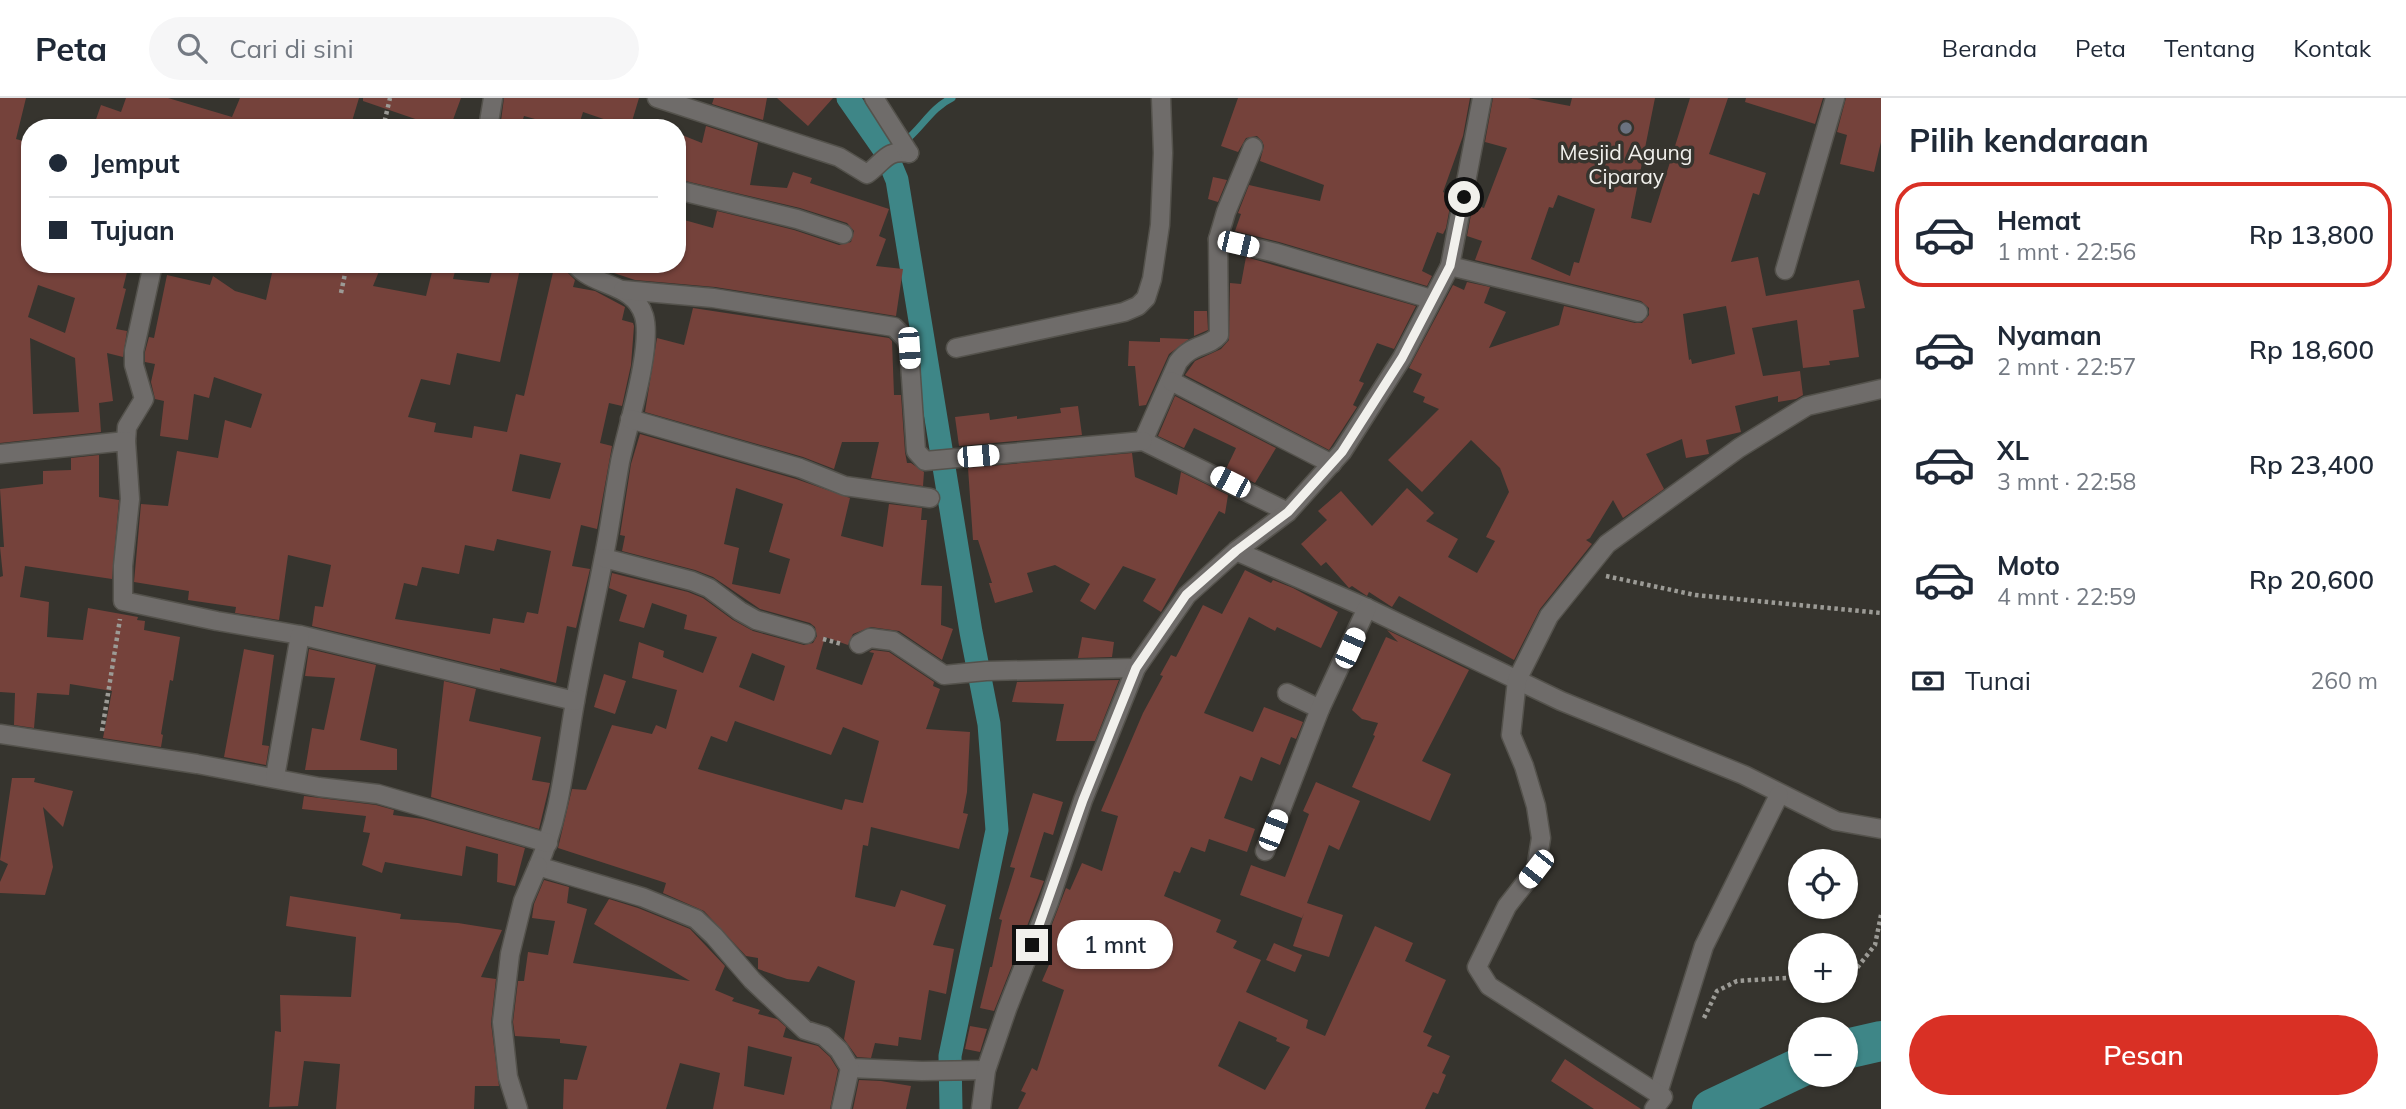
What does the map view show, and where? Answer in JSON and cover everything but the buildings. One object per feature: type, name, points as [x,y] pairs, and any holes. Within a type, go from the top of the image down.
[{"type":"street","points":[[490,119],[493,98]]},
{"type":"street","points":[[657,98],[839,157],[867,174],[888,155],[897,151],[909,153],[874,98]]},
{"type":"street","points":[[956,348],[1124,312],[1138,306],[1146,298],[1152,279],[1160,225],[1163,153],[1161,98]]},
{"type":"street","points":[[981,1109],[986,1070],[1007,1009],[1049,902],[1083,800],[1136,668],[1186,595],[1236,551],[1288,512],[1332,464],[1402,358],[1450,266],[1482,98]]},
{"type":"street","points":[[1785,270],[1835,98]]},
{"type":"street","points":[[1143,441],[1185,352],[1216,339],[1219,335],[1218,239],[1226,212],[1253,147]]},
{"type":"street","points":[[686,192],[797,219],[843,234]]},
{"type":"street","points":[[1218,239],[1276,253],[1431,299]]},
{"type":"street","points":[[1450,266],[1638,312]]},
{"type":"street","points":[[151,273],[134,351],[134,365],[144,399],[127,427],[130,499],[123,566],[123,601],[300,635],[575,701]]},
{"type":"street","points":[[517,1109],[509,1077],[502,1022],[510,954],[523,901],[548,843],[645,345],[645,322],[636,300],[622,289],[586,273]]},
{"type":"street","points":[[622,289],[713,298],[894,327],[906,339],[909,348],[916,451],[925,461],[1143,441],[1288,512]]},
{"type":"street","points":[[1171,381],[1332,464]]},
{"type":"street","points":[[1779,795],[1704,946],[1656,1101],[1489,985],[1477,967],[1507,906],[1536,869],[1541,838],[1524,766],[1511,735],[1517,680],[1549,615],[1607,544],[1739,449],[1807,406],[1881,389]]},
{"type":"street","points":[[630,419],[800,468],[845,486],[930,498]]},
{"type":"street","points":[[0,454],[126,442]]},
{"type":"street","points":[[1236,551],[1367,608],[1573,706],[1744,775],[1779,795],[1836,821],[1881,829]]},
{"type":"street","points":[[604,558],[692,581],[709,588],[757,620],[806,634]]},
{"type":"street","points":[[1265,850],[1320,709],[1367,608]]},
{"type":"street","points":[[275,778],[300,635]]},
{"type":"street","points":[[859,644],[870,638],[893,641],[944,675],[986,670],[1136,668]]},
{"type":"street","points":[[1287,693],[1320,709]]},
{"type":"street","points":[[0,734],[99,748],[319,788],[378,794],[548,843]]},
{"type":"street","points":[[538,866],[642,897],[696,919],[715,936],[752,980],[805,1030],[824,1036],[839,1050],[850,1069],[841,1109]]},
{"type":"street","points":[[850,1069],[922,1072],[986,1070]]},
{"type":"path","points":[[385,119],[390,98]]},
{"type":"path","points":[[341,293],[345,273]]},
{"type":"path","points":[[1585,571],[1695,595],[1881,613]]},
{"type":"path","points":[[99,748],[123,601]]},
{"type":"path","points":[[806,634],[852,647],[859,644]]},
{"type":"path","points":[[1858,967],[1875,945],[1881,915]]},
{"type":"path","points":[[1702,1023],[1717,991],[1737,981],[1788,978]]},
{"type":"waterway","points":[[848,98],[885,151],[897,180],[971,632],[989,724],[997,830],[950,1056],[951,1109]]},
{"type":"waterway","points":[[904,142],[938,107],[952,98]]},
{"type":"waterway","points":[[1858,1046],[1881,1041]]},
{"type":"waterway","points":[[1712,1109],[1788,1073]]},
{"type":"place","name":"Mesjid Agung Ciparay","points":[[1626,128]]},
{"type":"route","points":[[1032,945],[1083,800],[1136,668],[1186,595],[1236,551],[1288,512],[1342,452],[1402,358],[1450,266],[1464,197]]}]
